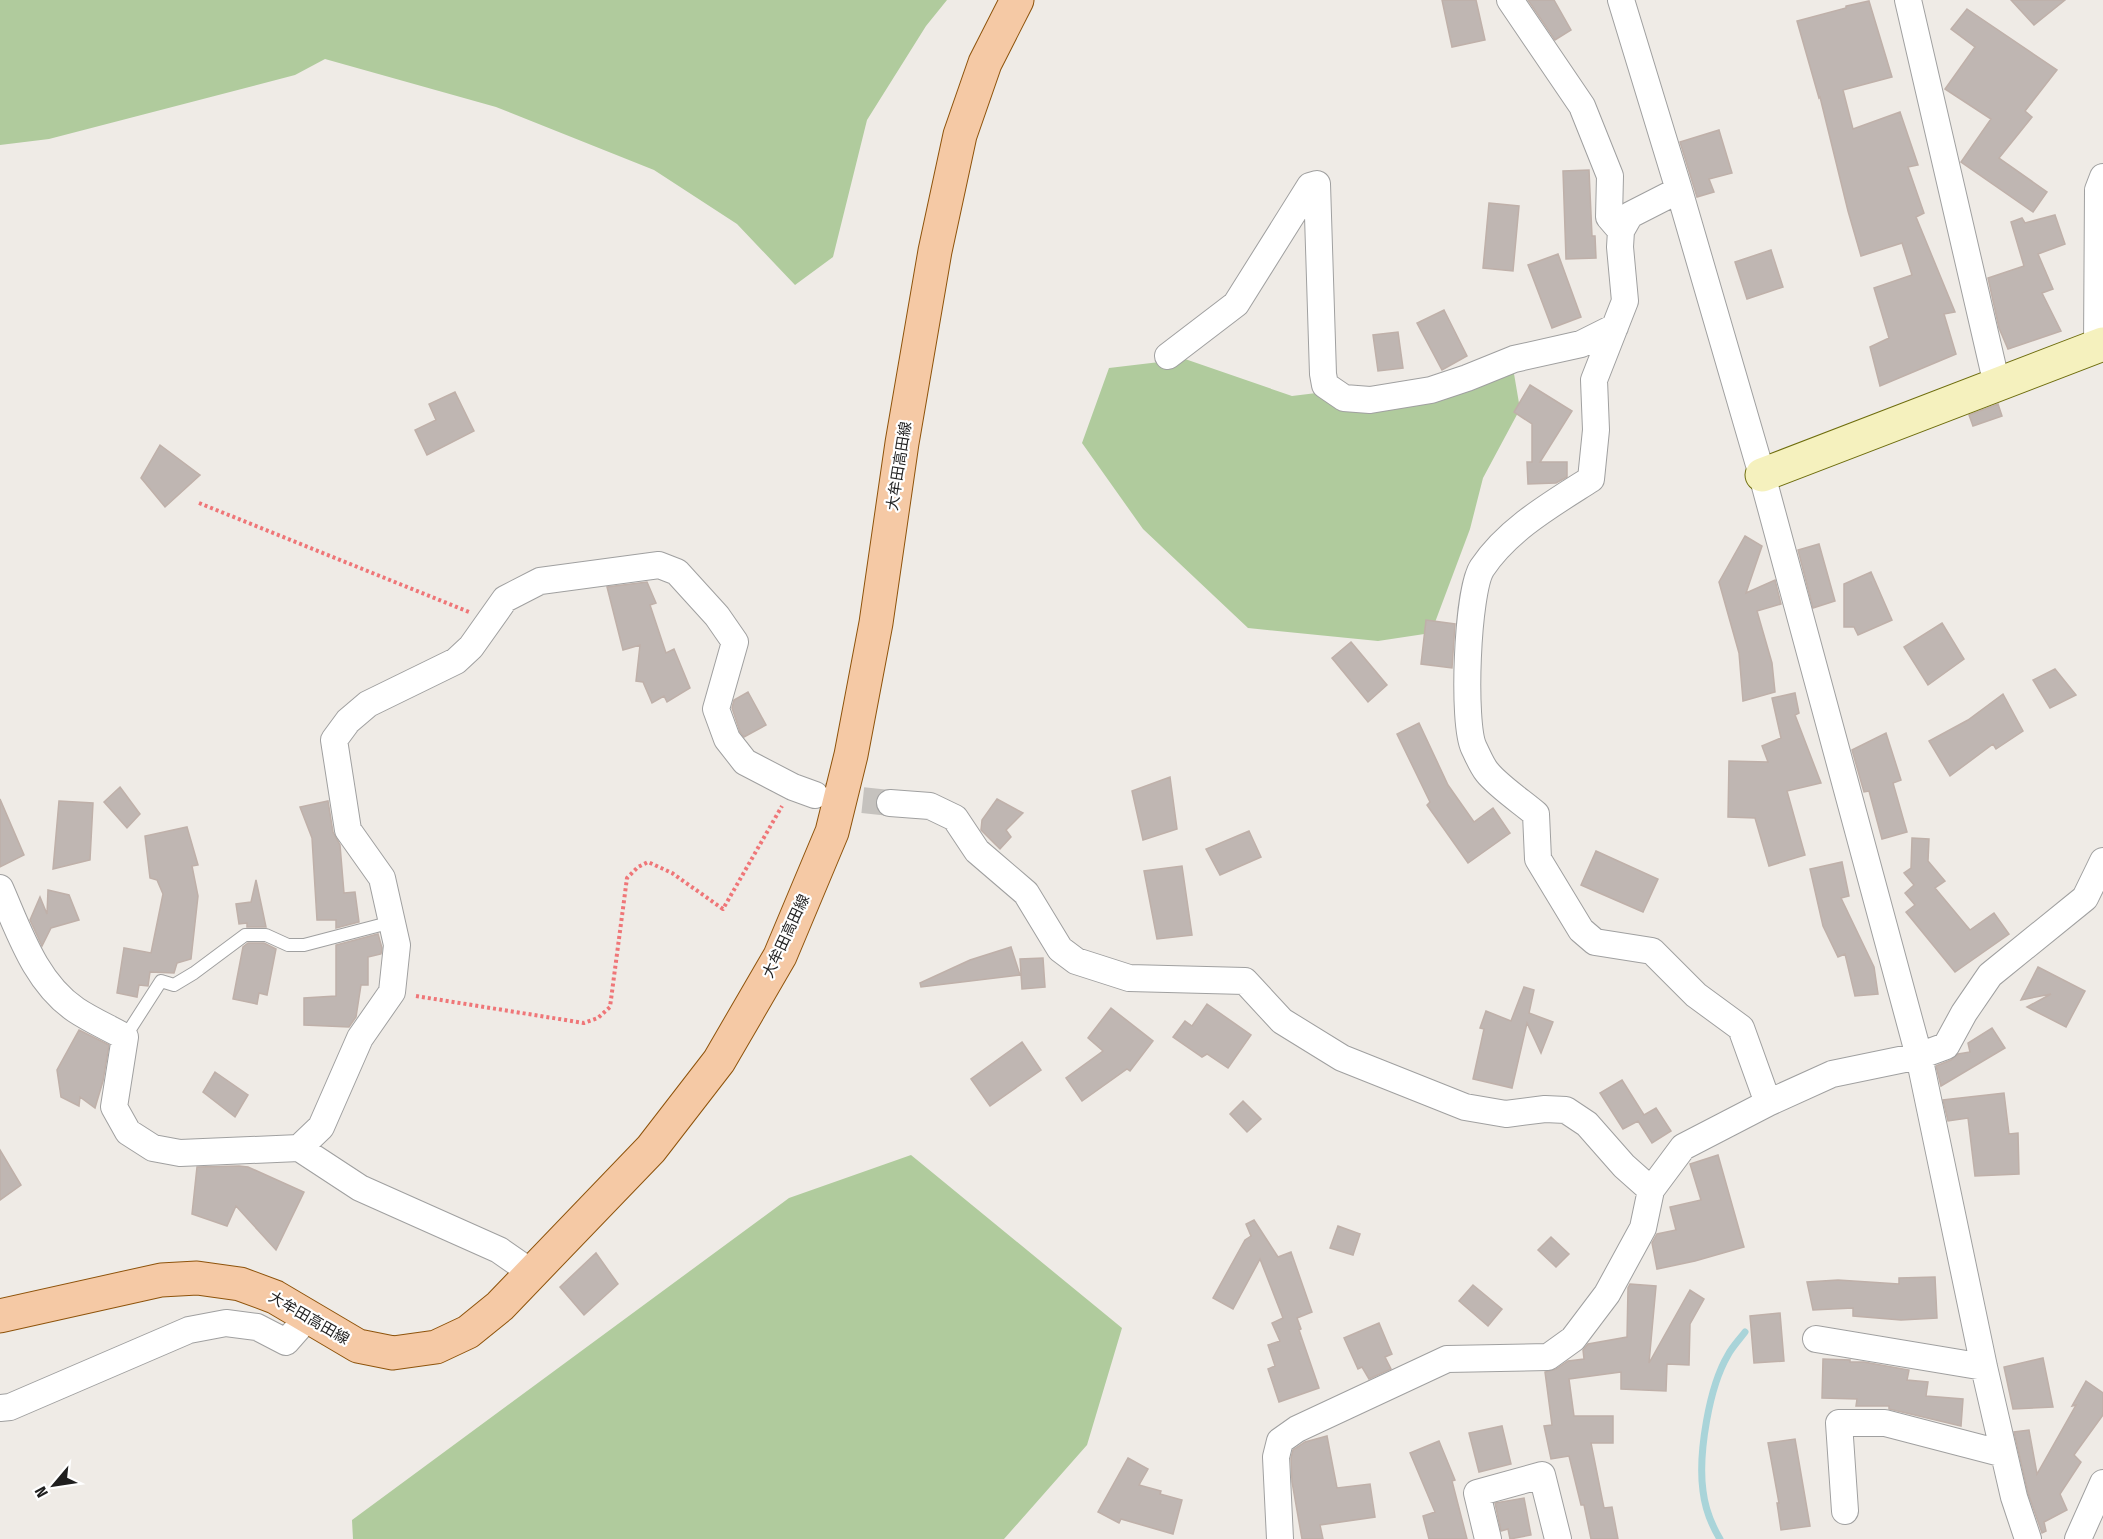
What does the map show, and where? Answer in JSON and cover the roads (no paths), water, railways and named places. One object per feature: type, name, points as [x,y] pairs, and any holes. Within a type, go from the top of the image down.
[{"type":"main road","name":"大牟田高田線","points":[[0,1316],[161,1280],[197,1278],[240,1284],[275,1297],[358,1346],[393,1353],[436,1347],[468,1332],[500,1306],[651,1149],[719,1061],[780,956],[832,832],[851,755],[876,623],[902,443],[935,251],[960,135],[985,63],[1017,0]]},
{"type":"street","points":[[1510,0],[1582,105],[1610,176],[1609,217],[1621,231]]},
{"type":"street","points":[[1621,0],[1762,475],[1918,1056],[1984,1368],[2014,1497],[2028,1539]]},
{"type":"street","points":[[1908,0],[1998,385]]},
{"type":"street","points":[[1762,475],[2100,346],[2098,190],[2103,177]]},
{"type":"street","points":[[1168,356],[1236,304],[1310,186],[1317,183],[1323,374],[1325,385],[1344,398],[1370,400],[1431,390],[1514,359],[1581,344],[1615,327]]},
{"type":"street","points":[[1679,190],[1630,215],[1621,231],[1620,247],[1625,301],[1594,380],[1596,430],[1591,479],[1536,515],[1505,541],[1481,570],[1470,615],[1467,699],[1473,746],[1488,773],[1536,814],[1538,859],[1581,930],[1595,942],[1652,951],[1696,995],[1741,1028],[1768,1103]]},
{"type":"street","points":[[299,1148],[321,1127],[360,1038],[392,992],[397,945],[382,878],[348,830],[334,740],[348,721],[368,704],[456,661],[471,647],[505,599],[540,581],[659,565],[677,572],[717,616],[735,642],[716,709],[727,739],[745,762],[804,791]]},
{"type":"street","points":[[890,804],[930,806],[956,818],[977,850],[1026,893],[1060,949],[1076,961],[1129,978],[1245,981],[1282,1021],[1342,1058],[1465,1107],[1506,1114],[1545,1109],[1566,1110],[1587,1124],[1624,1166],[1651,1190]]},
{"type":"street","points":[[1280,1539],[1276,1456],[1280,1441],[1297,1429],[1447,1359],[1548,1357],[1573,1338],[1607,1294],[1643,1228],[1651,1190],[1683,1148],[1768,1103],[1832,1074],[1918,1056],[1946,1046],[1964,1013],[1990,975],[2085,898],[2103,861]]},
{"type":"street","points":[[0,888],[45,981],[75,1009],[125,1037],[114,1107],[128,1132],[153,1148],[180,1153],[299,1148],[360,1188],[499,1250],[532,1273]]},
{"type":"street","points":[[0,1408],[10,1407],[189,1330],[226,1323],[257,1327],[286,1342],[308,1317]]},
{"type":"street","points":[[1816,1339],[1984,1368]]},
{"type":"street","points":[[1845,1511],[1839,1423],[1885,1423],[2004,1454]]},
{"type":"street","points":[[1488,1539],[1477,1493],[1542,1475],[1558,1539]]},
{"type":"street","points":[[2078,1539],[2103,1483]]},
{"type":"lane","points":[[125,1037],[161,981],[174,985],[244,935],[266,935],[288,945],[304,945],[392,922]]},
{"type":"waterway","points":[[1720,1539],[1709,1516],[1704,1497],[1702,1459],[1706,1421],[1721,1369],[1745,1332]]},
{"type":"tunnel","points":[[824,796],[890,803]]}]
